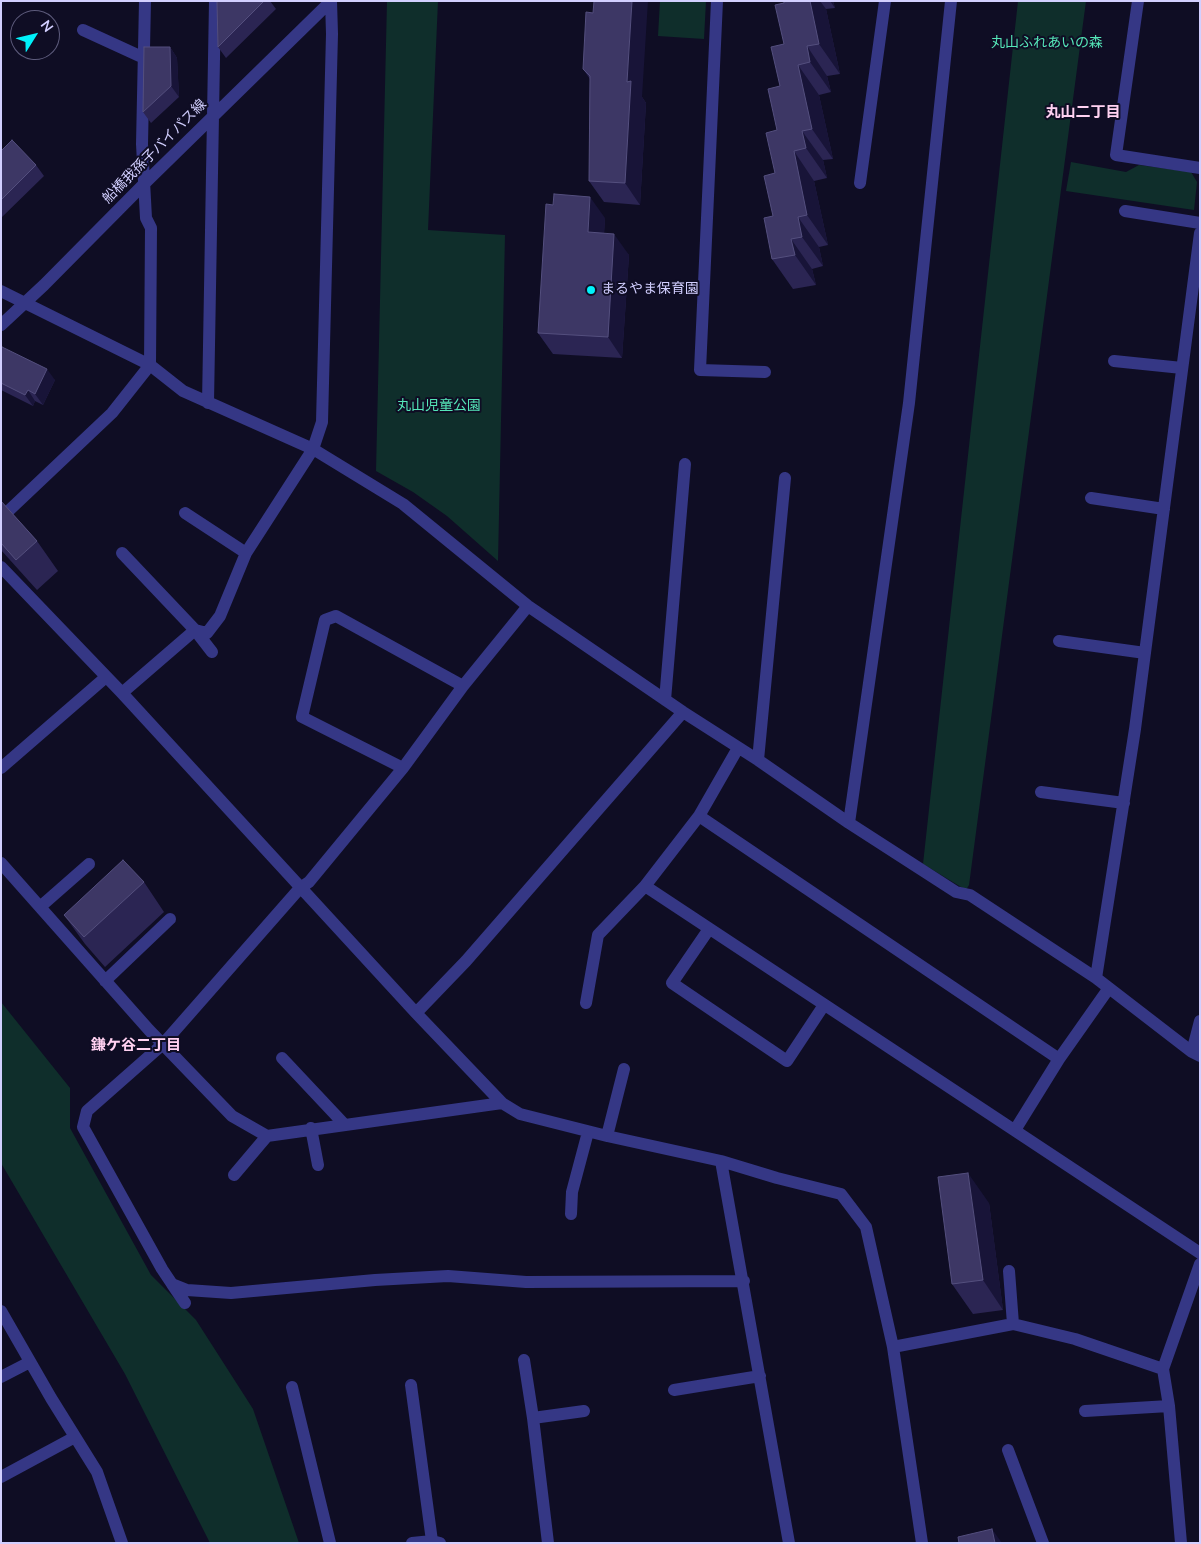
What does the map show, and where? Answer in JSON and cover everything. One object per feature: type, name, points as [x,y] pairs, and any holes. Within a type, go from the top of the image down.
[{"type":"street","points":[[1,518],[112,413],[150,365],[151,228],[146,218],[142,144],[145,1]]},
{"type":"street","points":[[208,403],[215,1]]},
{"type":"street","points":[[194,630],[207,633],[220,616],[246,552],[313,449],[322,422],[332,34],[331,1]]},
{"type":"street","name":"船橋我孫子バイパス線","points":[[1,325],[44,285],[331,1]]},
{"type":"street","points":[[717,1],[700,370],[765,372]]},
{"type":"street","points":[[860,184],[885,1]]},
{"type":"street","points":[[849,823],[909,403],[952,1]]},
{"type":"street","points":[[1138,1],[1116,155],[1200,168]]},
{"type":"street","points":[[82,30],[144,58]]},
{"type":"street","points":[[1125,211],[1200,223]]},
{"type":"street","points":[[1096,978],[1124,803],[1200,233]]},
{"type":"street","points":[[1,291],[150,365],[183,391],[313,449],[403,504],[528,606],[849,823],[956,892],[970,895],[1096,978],[1196,1054]]},
{"type":"street","points":[[1114,361],[1182,368]]},
{"type":"street","points":[[665,700],[685,464]]},
{"type":"street","points":[[758,760],[785,478]]},
{"type":"street","points":[[1091,498],[1164,509]]},
{"type":"street","points":[[185,513],[246,552]]},
{"type":"street","points":[[122,553],[212,652]]},
{"type":"street","points":[[1,567],[122,693],[300,888],[502,1103],[520,1114],[588,1132],[722,1161],[777,1178],[841,1194],[866,1227],[893,1347],[922,1543]]},
{"type":"street","points":[[185,1303],[162,1269],[83,1127],[87,1110],[163,1044],[300,888],[308,882],[403,768],[463,686],[528,606]]},
{"type":"street","points":[[403,768],[302,717],[326,620],[336,616],[463,686]]},
{"type":"street","points":[[122,693],[194,630]]},
{"type":"street","points":[[1059,641],[1145,652]]},
{"type":"street","points":[[1,768],[106,677]]},
{"type":"street","points":[[416,1013],[466,961],[683,712]]},
{"type":"street","points":[[586,1003],[598,935],[645,886],[699,816],[738,748]]},
{"type":"street","points":[[1041,792],[1124,803]]},
{"type":"street","points":[[699,816],[1059,1059]]},
{"type":"street","points":[[1,863],[163,1044],[232,1116],[267,1136]]},
{"type":"street","points":[[40,907],[90,864]]},
{"type":"street","points":[[645,886],[1200,1253]]},
{"type":"street","points":[[105,980],[170,919]]},
{"type":"street","points":[[709,929],[672,983],[787,1061],[824,1005]]},
{"type":"street","points":[[1015,1130],[1059,1059],[1109,988]]},
{"type":"street","points":[[1196,1054],[1200,1021]]},
{"type":"street","points":[[282,1058],[344,1124]]},
{"type":"street","points":[[607,1136],[624,1068]]},
{"type":"street","points":[[234,1175],[267,1136],[311,1128],[502,1103]]},
{"type":"street","points":[[311,1128],[318,1165]]},
{"type":"street","points":[[571,1214],[572,1192],[588,1132]]},
{"type":"street","points":[[722,1161],[789,1543]]},
{"type":"street","points":[[1181,1543],[1169,1406],[1162,1369],[1200,1264]]},
{"type":"street","points":[[1010,1271],[1013,1324]]},
{"type":"street","points":[[172,1284],[187,1290],[231,1293],[375,1280],[448,1276],[526,1282],[744,1281]]},
{"type":"street","points":[[1,1311],[97,1472],[122,1543]]},
{"type":"street","points":[[893,1347],[1013,1324],[1075,1339],[1162,1369]]},
{"type":"street","points":[[524,1360],[548,1543]]},
{"type":"street","points":[[1,1377],[30,1362]]},
{"type":"street","points":[[674,1390],[760,1376]]},
{"type":"street","points":[[411,1384],[436,1542],[412,1543]]},
{"type":"street","points":[[292,1386],[330,1543]]},
{"type":"street","points":[[1085,1411],[1169,1406]]},
{"type":"street","points":[[533,1418],[584,1411]]},
{"type":"street","points":[[1,1476],[75,1437]]},
{"type":"street","points":[[1008,1450],[1043,1543]]},
{"type":"green space","name":"丸山児童公園","points":[[387,1],[438,1],[428,230],[505,235],[498,561],[447,516],[413,492],[376,471]]},
{"type":"green space","points":[[660,1],[706,1],[704,39],[658,36]]},
{"type":"green space","name":"丸山ふれあいの森","points":[[1018,1],[1086,1],[969,885],[966,890],[923,864]]},
{"type":"green space","points":[[1071,162],[1126,172],[1139,165],[1191,172],[1197,182],[1194,210],[1066,191]]},
{"type":"green space","points":[[1,1002],[70,1088],[70,1128],[151,1275],[196,1320],[253,1409],[299,1543],[210,1543],[125,1374],[1,1163]]},
{"type":"building","points":[[217,1],[264,1],[218,47]]},
{"type":"building","points":[[594,1],[632,1],[627,82],[631,81],[625,183],[589,181],[590,76],[583,69],[586,12],[593,13]]},
{"type":"building","points":[[784,1],[810,1],[819,44],[807,46],[810,62],[798,65],[812,129],[802,131],[806,148],[794,151],[807,215],[798,217],[802,237],[791,239],[795,255],[772,259],[764,218],[773,216],[764,176],[775,173],[766,133],[777,130],[768,89],[780,86],[771,47],[784,44],[775,5],[784,3]]},
{"type":"building","points":[[144,47],[170,47],[171,86],[143,112]]},
{"type":"building","points":[[12,140],[36,165],[1,200],[1,151]]},
{"type":"building","points":[[554,194],[590,197],[588,232],[614,234],[608,337],[538,333],[546,204],[553,205]]},
{"type":"building","points":[[2,347],[47,369],[35,394],[28,390],[25,395],[1,383]]},
{"type":"building","points":[[1,501],[37,541],[16,560],[1,543]]},
{"type":"building","points":[[123,860],[144,882],[84,937],[64,915]]},
{"type":"building","points":[[968,1173],[983,1280],[952,1284],[938,1177]]},
{"type":"building","points":[[992,1529],[995,1543],[959,1543],[958,1537]]},
{"type":"place","name":"まるやま保育園","points":[[591,290]]},
{"type":"district","name":"丸山二丁目","points":[[1083,113]]},
{"type":"district","name":"鎌ケ谷二丁目","points":[[136,1046]]}]
